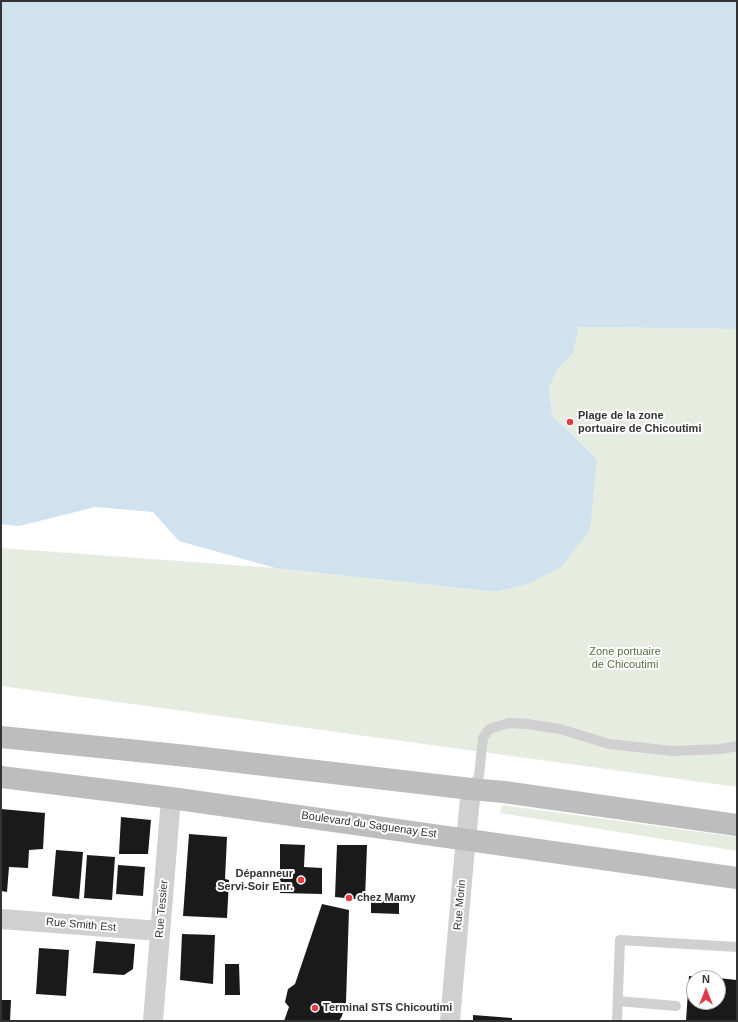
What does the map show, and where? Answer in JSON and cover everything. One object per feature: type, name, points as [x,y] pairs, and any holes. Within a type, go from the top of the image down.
[{"type":"main road","points":[[1,737],[187,756],[504,792],[737,825]]},
{"type":"main road","name":"Boulevard du Saguenay Est","points":[[1,777],[171,798],[737,878]]},
{"type":"street","name":"Rue Morin","points":[[450,1021],[471,789]]},
{"type":"street","name":"Rue Tessier","points":[[154,1021],[171,798]]},
{"type":"street","name":"Rue Smith Est","points":[[1,919],[160,931]]},
{"type":"lane","points":[[471,789],[479,776],[482,738],[489,730],[509,723],[560,729],[609,744],[672,751],[721,749],[737,746]]},
{"type":"lane","points":[[617,1021],[620,940],[737,947]]},
{"type":"lane","points":[[618,1001],[676,1006]]},
{"type":"green space","name":"Zone portuaire de Chicoutimi","points":[[579,327],[737,329],[737,787],[1,686],[1,548],[275,568],[496,592],[528,584],[597,459],[552,415],[549,388],[557,370],[573,353]]},
{"type":"green space","points":[[502,805],[737,837],[737,851],[500,813]]},
{"type":"water","points":[[1,1],[737,1],[737,329],[579,327],[573,353],[557,370],[549,388],[552,415],[597,459],[590,530],[561,567],[528,584],[496,592],[275,568],[179,541],[153,512],[95,507],[19,526],[1,524]]},
{"type":"building","points":[[1,809],[45,813],[43,849],[29,850],[28,868],[9,867],[7,892],[1,891]]},
{"type":"building","points":[[121,817],[151,820],[148,854],[119,854]]},
{"type":"building","points":[[189,834],[227,837],[225,879],[229,880],[227,918],[183,916]]},
{"type":"building","name":"Dépanneur Servi-Soir Enr.","points":[[280,844],[305,845],[304,867],[322,868],[322,894],[280,893]]},
{"type":"building","points":[[337,845],[367,845],[365,900],[335,897]]},
{"type":"building","points":[[56,850],[83,852],[79,899],[52,896]]},
{"type":"building","points":[[87,855],[115,857],[112,900],[84,898]]},
{"type":"building","points":[[118,865],[145,867],[143,896],[116,894]]},
{"type":"building","points":[[371,899],[399,901],[399,914],[371,913]]},
{"type":"building","points":[[322,904],[349,910],[346,1002],[342,1016],[339,1021],[284,1021],[289,1007],[285,1002],[288,989],[295,984]]},
{"type":"building","points":[[182,934],[215,935],[213,984],[180,980]]},
{"type":"building","points":[[96,941],[135,944],[133,969],[124,975],[93,973]]},
{"type":"building","points":[[39,948],[69,950],[66,996],[36,994]]},
{"type":"building","points":[[225,964],[239,964],[240,995],[225,995]]},
{"type":"building","points":[[726,979],[737,980],[737,1021],[686,1021],[687,1010],[726,1010]]},
{"type":"building","points":[[1,1000],[11,1000],[10,1021],[1,1021]]},
{"type":"building","points":[[473,1015],[512,1018],[512,1021],[473,1021]]},
{"type":"place","name":"Plage de la zone portuaire de Chicoutimi","points":[[570,422]]},
{"type":"place","name":"Dépanneur Servi-Soir Enr.","points":[[301,880]]},
{"type":"place","name":"chez Mamy","points":[[349,898]]},
{"type":"place","name":"Terminal STS Chicoutimi","points":[[315,1008]]}]
